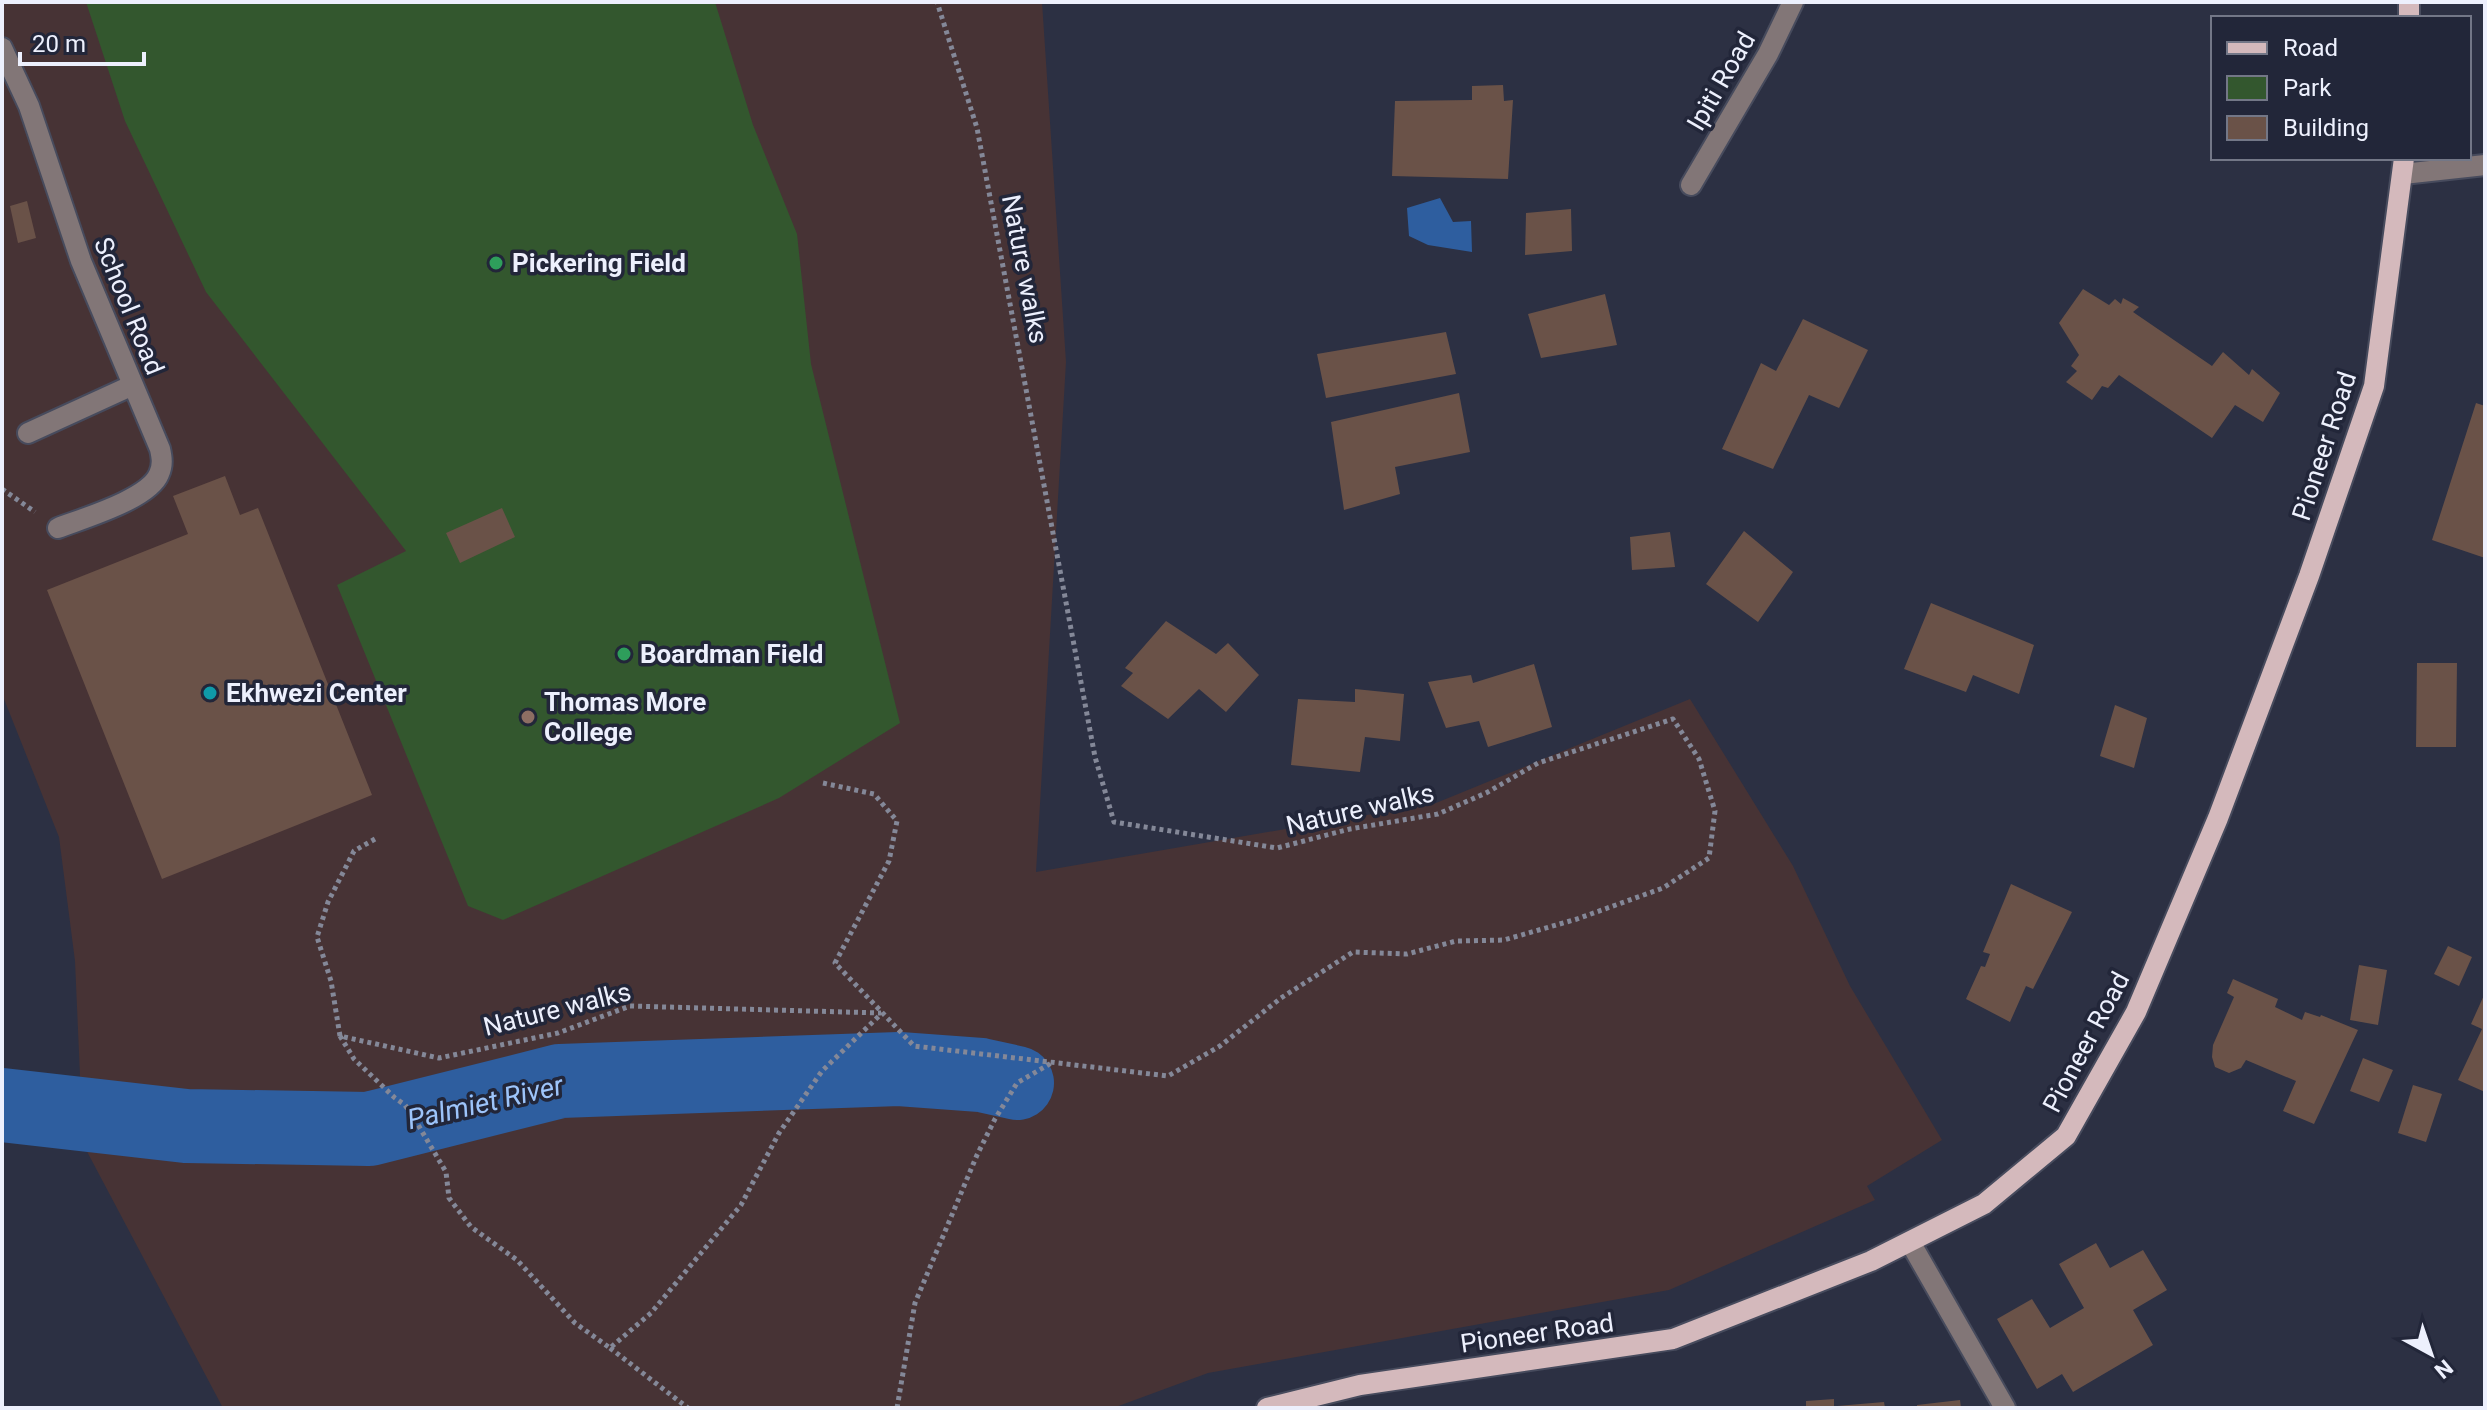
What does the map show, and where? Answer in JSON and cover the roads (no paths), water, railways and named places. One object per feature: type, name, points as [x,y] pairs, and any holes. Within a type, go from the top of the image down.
[{"type":"main road","name":"Pioneer Road","points":[[1267,1408],[1360,1385],[1673,1339],[1871,1261],[1984,1204],[2066,1136],[2136,1012],[2218,818],[2309,576],[2374,386],[2403,166]]},
{"type":"street","name":"Ipiti Road","points":[[1691,185],[1768,54],[1793,2]]},
{"type":"street","name":"School Road","points":[[2,48],[29,106],[81,261],[163,462],[159,476],[142,493],[58,528]]},
{"type":"street","points":[[2403,166],[2485,165]]},
{"type":"street","points":[[28,433],[133,385]]},
{"type":"street","points":[[1910,1242],[2005,1408]]},
{"type":"water","points":[[1440,198],[1453,222],[1471,221],[1472,252],[1428,245],[1409,236],[1407,208]]},
{"type":"waterway","name":"Palmiet River","points":[[2,1105],[186,1126],[369,1129],[560,1081],[899,1069],[981,1075],[1017,1083]]},
{"type":"place","name":"Pickering Field","points":[[496,263]]},
{"type":"place","name":"Boardman Field","points":[[624,654]]},
{"type":"place","name":"Ekhwezi Center","points":[[210,693]]},
{"type":"place","name":"Thomas More College","points":[[528,717]]}]
